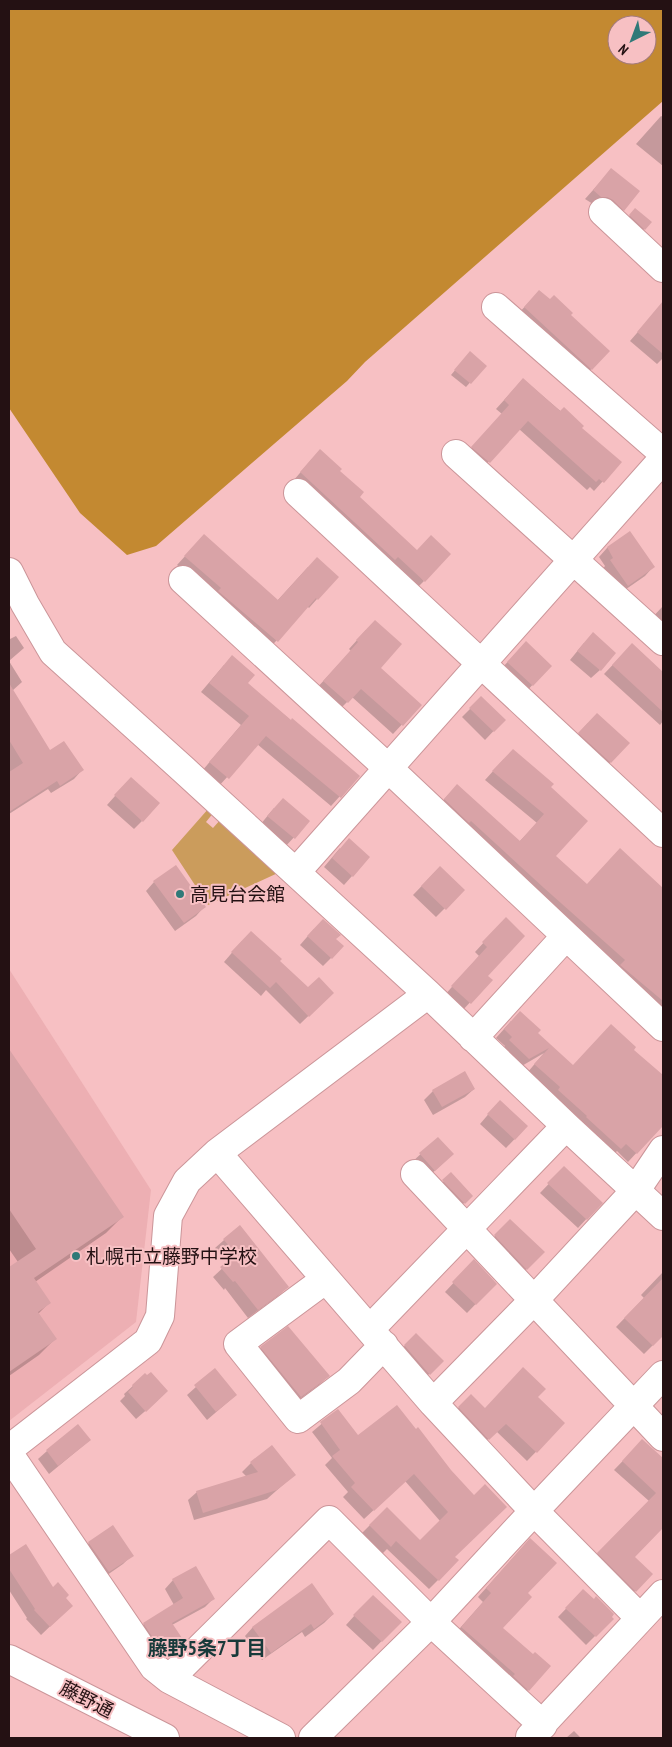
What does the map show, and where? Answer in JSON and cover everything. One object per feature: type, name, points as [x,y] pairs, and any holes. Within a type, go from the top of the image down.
[{"type":"street","points":[[603,212],[663,268]]},
{"type":"street","points":[[496,307],[663,453]]},
{"type":"street","points":[[456,454],[663,641]]},
{"type":"street","points":[[296,872],[663,459]]},
{"type":"street","points":[[298,493],[663,833]]},
{"type":"street","points":[[9,572],[17,609],[54,652],[428,994],[663,1216]]},
{"type":"street","points":[[183,580],[388,768],[663,1027]]},
{"type":"street","points":[[473,1038],[566,936]]},
{"type":"street","points":[[9,1449],[148,1341],[160,1316],[168,1216],[187,1181],[217,1153],[428,994]]},
{"type":"street","points":[[326,1279],[238,1344],[298,1418],[350,1381],[377,1336],[466,1230],[566,1126]]},
{"type":"street","points":[[434,1402],[534,1300],[636,1190],[663,1150]]},
{"type":"street","points":[[217,1153],[434,1402],[534,1511],[640,1618]]},
{"type":"street","points":[[415,1174],[663,1437]]},
{"type":"street","points":[[313,1738],[431,1622],[663,1375]]},
{"type":"street","points":[[9,1454],[154,1667],[169,1680],[281,1738]]},
{"type":"street","points":[[169,1680],[328,1520],[431,1622],[536,1731],[663,1594]]},
{"type":"street","name":"藤野通","points":[[9,1660],[165,1738]]},
{"type":"shaded area","points":[[9,9],[663,9],[663,101],[365,362],[347,381],[156,546],[127,555],[80,513],[9,408]]},
{"type":"shaded area","points":[[209,808],[214,812],[206,822],[213,828],[221,819],[280,872],[208,905],[172,850]]},
{"type":"shaded area","name":"札幌市立藤野中学校","points":[[9,969],[151,1190],[136,1322],[9,1421]]},
{"type":"building","points":[[611,168],[640,191],[624,211],[613,200],[601,197],[593,190]]},
{"type":"building","points":[[635,208],[652,222],[645,230],[629,215]]},
{"type":"building","points":[[539,290],[550,299],[554,295],[573,313],[571,315],[610,351],[592,370],[524,307]]},
{"type":"building","points":[[663,301],[663,354],[637,332]]},
{"type":"building","points":[[470,351],[487,366],[471,384],[454,370]]},
{"type":"building","points":[[523,378],[560,411],[564,407],[584,426],[582,428],[622,462],[604,483],[599,479],[596,482],[528,421],[490,463],[471,447],[509,405],[504,400]]},
{"type":"building","points":[[320,449],[342,469],[340,471],[364,492],[360,497],[417,550],[431,535],[451,554],[425,582],[398,557],[395,560],[300,472]]},
{"type":"building","points":[[630,531],[655,567],[628,586],[610,560],[613,558],[607,547]]},
{"type":"building","points":[[204,534],[278,600],[317,557],[339,577],[318,600],[316,598],[278,642],[218,591],[221,588],[184,556]]},
{"type":"building","points":[[375,620],[402,644],[381,668],[422,705],[403,726],[361,689],[348,703],[323,681]]},
{"type":"building","points":[[593,632],[616,653],[601,671],[577,651]]},
{"type":"building","points":[[526,641],[552,666],[533,686],[507,662]]},
{"type":"building","points":[[632,643],[663,672],[663,712],[612,665]]},
{"type":"building","points":[[232,655],[255,675],[248,683],[360,776],[341,798],[266,736],[229,779],[209,762],[249,716],[209,683]]},
{"type":"building","points":[[9,683],[50,750],[64,741],[84,770],[60,786],[57,781],[9,812],[9,772],[23,763],[9,740]]},
{"type":"building","points":[[481,696],[506,720],[494,732],[469,708]]},
{"type":"building","points":[[597,713],[630,743],[611,763],[578,733]]},
{"type":"building","points":[[513,749],[554,784],[551,787],[588,821],[556,856],[587,884],[620,848],[663,888],[663,1001],[620,965],[625,960],[471,821],[469,823],[444,799],[457,784],[520,841],[544,814],[492,771]]},
{"type":"building","points":[[131,777],[160,803],[143,822],[114,795]]},
{"type":"building","points":[[283,798],[310,821],[295,839],[267,816]]},
{"type":"building","points":[[349,838],[370,857],[353,877],[332,858]]},
{"type":"building","name":"高見台会館","points":[[176,865],[206,907],[184,923],[153,881]]},
{"type":"building","points":[[440,866],[465,890],[446,910],[421,886]]},
{"type":"building","points":[[506,917],[525,936],[488,976],[493,980],[471,1004],[451,986],[487,947],[482,942]]},
{"type":"building","points":[[323,919],[341,935],[336,939],[344,946],[332,959],[307,936]]},
{"type":"building","points":[[251,931],[282,959],[280,961],[308,987],[319,977],[334,993],[309,1017],[276,982],[270,988],[231,952]]},
{"type":"building","points":[[520,1011],[541,1030],[538,1033],[573,1065],[611,1024],[636,1047],[634,1050],[663,1075],[663,1126],[637,1154],[626,1144],[621,1149],[558,1090],[560,1087],[534,1064],[549,1048],[529,1059],[509,1040],[512,1037],[504,1029]]},
{"type":"building","points":[[9,1049],[124,1217],[34,1278],[51,1303],[38,1312],[57,1339],[9,1372],[9,1267],[36,1249],[9,1209]]},
{"type":"building","points":[[465,1071],[475,1089],[442,1107],[432,1090]]},
{"type":"building","points":[[500,1100],[528,1126],[515,1140],[487,1114]]},
{"type":"building","points":[[438,1137],[454,1154],[435,1171],[419,1153]]},
{"type":"building","points":[[564,1166],[603,1203],[587,1220],[547,1183]]},
{"type":"building","points":[[451,1172],[473,1196],[465,1204],[442,1180]]},
{"type":"building","points":[[510,1219],[545,1252],[527,1270],[494,1235]]},
{"type":"building","points":[[240,1225],[289,1287],[258,1310],[235,1281],[233,1282],[220,1267],[236,1254],[223,1239]]},
{"type":"building","points":[[474,1259],[497,1284],[476,1305],[452,1282]]},
{"type":"building","points":[[663,1278],[663,1336],[653,1346],[624,1318]]},
{"type":"building","points":[[288,1326],[330,1376],[301,1397],[260,1347]]},
{"type":"building","points":[[416,1333],[444,1361],[430,1375],[404,1345]]},
{"type":"building","points":[[523,1367],[546,1389],[538,1397],[565,1423],[537,1453],[506,1424],[489,1440],[458,1407],[471,1394],[485,1408]]},
{"type":"building","points":[[215,1368],[237,1395],[216,1412],[194,1385]]},
{"type":"building","points":[[151,1372],[168,1391],[146,1412],[128,1392],[133,1387],[132,1385],[145,1373],[147,1375]]},
{"type":"building","points":[[397,1405],[416,1429],[418,1427],[451,1470],[474,1495],[485,1484],[507,1507],[455,1557],[459,1560],[439,1581],[396,1541],[391,1547],[369,1525],[387,1507],[420,1540],[448,1512],[414,1474],[374,1511],[351,1487],[355,1483],[332,1456],[340,1450],[320,1422],[338,1409],[358,1435]]},
{"type":"building","points":[[78,1424],[91,1440],[58,1466],[46,1450]]},
{"type":"building","points":[[642,1439],[663,1458],[663,1528],[635,1557],[653,1574],[636,1592],[597,1553],[656,1493],[622,1461]]},
{"type":"building","points":[[272,1445],[296,1475],[277,1490],[203,1513],[196,1491],[258,1472],[250,1462]]},
{"type":"building","points":[[113,1525],[134,1556],[109,1572],[88,1542]]},
{"type":"building","points":[[530,1538],[557,1563],[528,1593],[532,1597],[503,1628],[533,1654],[535,1652],[551,1666],[529,1691],[513,1676],[515,1674],[461,1627],[491,1593],[486,1588]]},
{"type":"building","points":[[26,1544],[53,1587],[58,1582],[69,1595],[66,1598],[73,1606],[50,1627],[34,1610],[9,1569],[9,1555]]},
{"type":"building","points":[[196,1566],[215,1599],[172,1623],[182,1638],[162,1651],[143,1623],[183,1598],[172,1579]]},
{"type":"building","points":[[312,1583],[334,1614],[314,1629],[311,1624],[271,1653],[252,1627]]},
{"type":"building","points":[[583,1589],[594,1599],[596,1596],[614,1614],[612,1617],[614,1619],[596,1637],[565,1608]]},
{"type":"building","points":[[373,1595],[402,1622],[382,1642],[353,1615]]},
{"type":"place","name":"高見台会館","points":[[180,894]]},
{"type":"place","name":"札幌市立藤野中学校","points":[[76,1256]]},
{"type":"district","name":"藤野5条7丁目","points":[[207,1648]]}]
